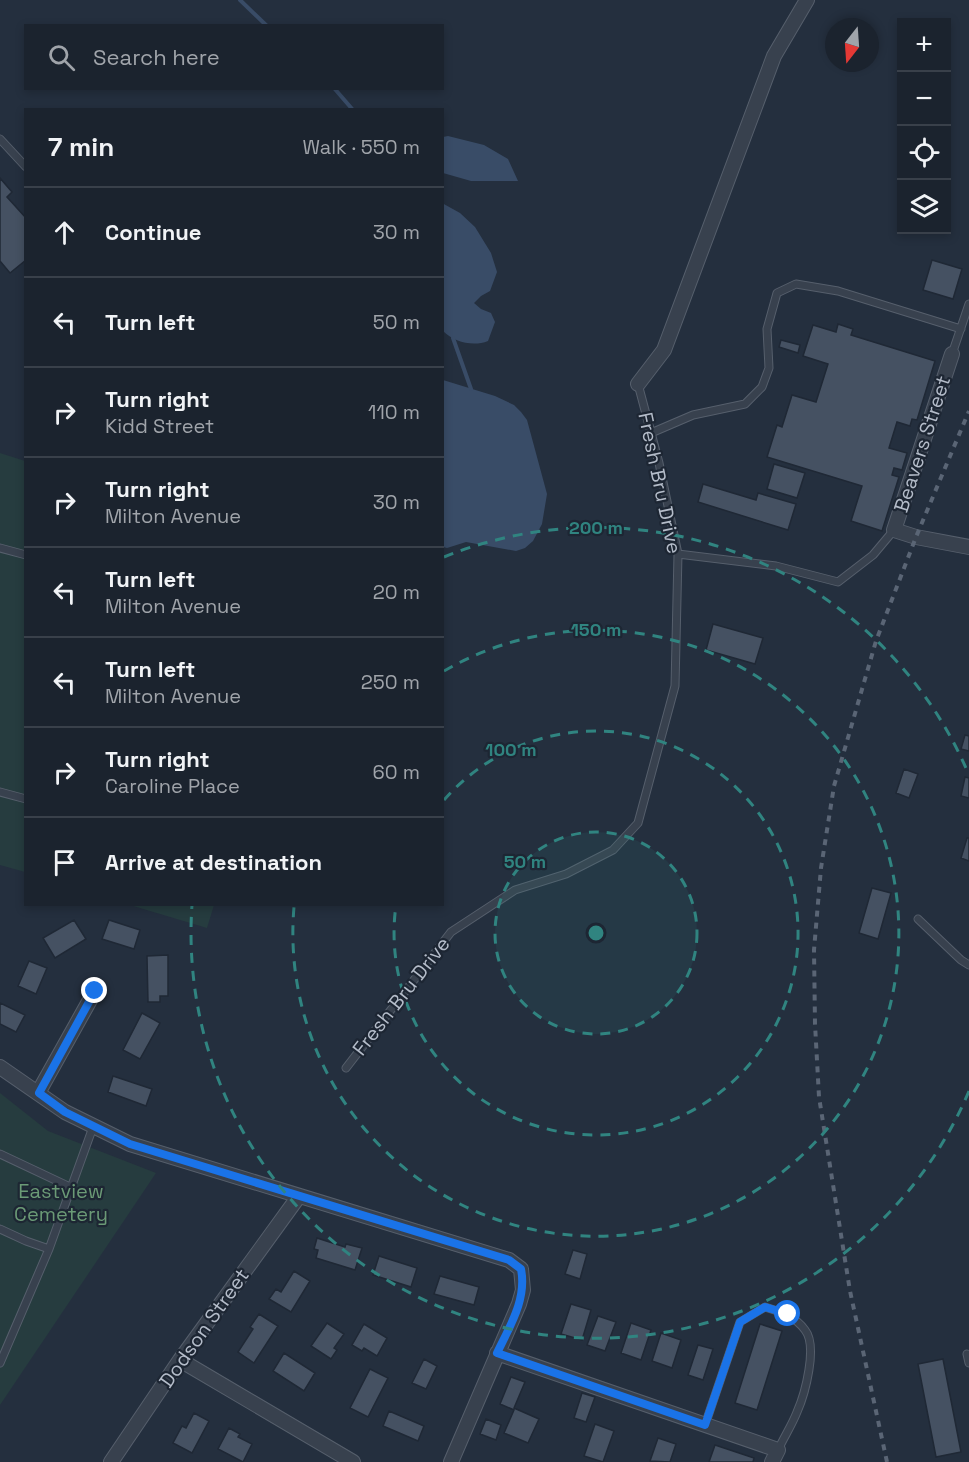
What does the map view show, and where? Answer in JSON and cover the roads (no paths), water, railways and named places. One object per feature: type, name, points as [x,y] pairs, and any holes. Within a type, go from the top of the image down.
[{"type":"street","name":"Fresh Bru Drive","points":[[638,384],[664,350],[774,56],[807,0]]},
{"type":"street","name":"Beavers Street","points":[[952,354],[894,530],[916,537],[969,547]]},
{"type":"street","points":[[39,1093],[95,991]]},
{"type":"street","points":[[0,1067],[65,1112],[130,1144],[509,1260],[521,1269],[524,1290],[513,1321],[451,1462]]},
{"type":"street","name":"Dodson Street","points":[[111,1462],[180,1360],[299,1196]]},
{"type":"street","points":[[497,1353],[705,1425],[775,1456]]},
{"type":"street","points":[[180,1360],[353,1462]]},
{"type":"lane","points":[[0,139],[24,165]]},
{"type":"lane","points":[[651,432],[693,415],[745,404],[762,387],[769,368],[767,329],[777,293],[796,284],[838,291],[961,329]]},
{"type":"lane","points":[[952,354],[969,304]]},
{"type":"lane","name":"Fresh Bru Drive","points":[[346,1068],[451,932],[515,890],[566,874],[613,850],[638,823],[675,686],[678,554],[638,384]]},
{"type":"lane","points":[[678,554],[776,566],[838,582],[873,555],[894,530]]},
{"type":"lane","points":[[0,548],[24,554]]},
{"type":"lane","points":[[0,792],[24,798]]},
{"type":"lane","points":[[918,919],[969,965]]},
{"type":"lane","points":[[0,1363],[49,1249],[93,1127]]},
{"type":"lane","points":[[0,1154],[70,1187]]},
{"type":"lane","points":[[0,1229],[49,1249]]},
{"type":"lane","points":[[705,1425],[740,1322],[765,1307],[788,1314],[806,1331],[811,1347],[810,1362],[798,1410],[775,1456]]},
{"type":"lane","points":[[967,1354],[969,1364]]},
{"type":"water","points":[[444,137],[484,145],[508,159],[518,181],[471,181],[444,173]]},
{"type":"water","points":[[444,204],[460,213],[475,227],[491,253],[497,272],[490,291],[474,303],[491,313],[495,322],[488,341],[476,344],[453,338],[444,332]]},
{"type":"water","points":[[444,380],[495,396],[514,405],[521,412],[527,420],[547,494],[542,524],[533,541],[525,548],[516,551],[466,542],[444,547]]},
{"type":"waterway","points":[[240,0],[265,24]]},
{"type":"waterway","points":[[336,90],[351,108]]},
{"type":"waterway","points":[[453,338],[471,389]]},
{"type":"railway","points":[[887,1462],[850,1291],[819,1097],[814,950],[821,868],[834,786],[876,641],[916,537],[969,411]]},
{"type":"park label","name":"Eastview Cemetery","points":[[61,1202]]}]
